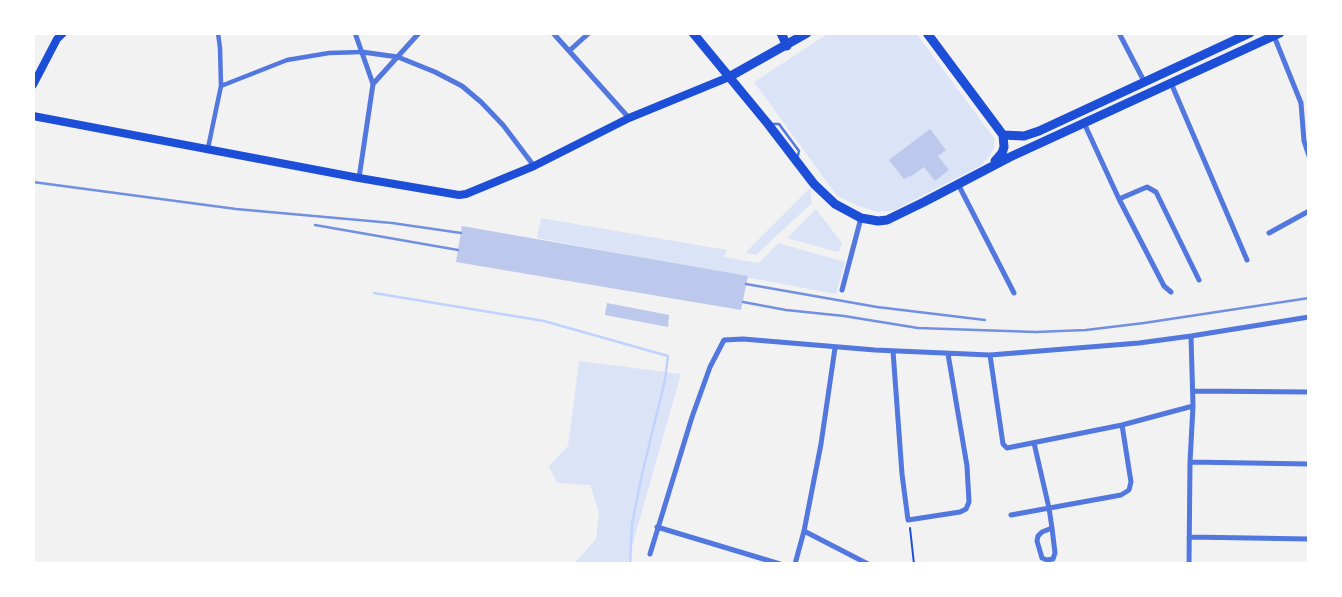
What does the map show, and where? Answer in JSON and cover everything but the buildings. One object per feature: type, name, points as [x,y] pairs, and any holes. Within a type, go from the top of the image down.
[{"type":"main road","points":[[693,33],[814,184],[835,204],[861,218],[878,221],[887,220],[988,167],[1277,35]]},
{"type":"main road","points":[[781,33],[787,46]]},
{"type":"main road","points":[[33,116],[458,195],[534,166],[629,118],[729,77],[807,33]]},
{"type":"main road","points":[[927,33],[1003,135],[1002,153],[988,167]]},
{"type":"main road","points":[[1003,135],[1030,135],[1145,83],[1236,36],[1250,33]]},
{"type":"main road","points":[[33,85],[57,35]]},
{"type":"street","points":[[208,148],[221,86],[218,33]]},
{"type":"street","points":[[355,33],[373,84],[359,178]]},
{"type":"street","points":[[373,84],[419,33]]},
{"type":"street","points":[[553,33],[629,118]]},
{"type":"street","points":[[569,51],[589,33]]},
{"type":"street","points":[[1119,33],[1145,83]]},
{"type":"street","points":[[1277,35],[1301,103],[1304,141],[1309,156]]},
{"type":"street","points":[[221,86],[287,60],[329,53],[362,52],[398,57],[435,72],[472,94],[503,125],[534,166]]},
{"type":"street","points":[[1171,83],[1247,260]]},
{"type":"street","points":[[1084,123],[1119,199],[1164,286],[1171,292]]},
{"type":"street","points":[[958,184],[1014,293]]},
{"type":"street","points":[[1119,199],[1147,187],[1156,192],[1199,280]]},
{"type":"street","points":[[1269,233],[1309,211]]},
{"type":"street","points":[[842,290],[861,218]]},
{"type":"street","points":[[650,554],[692,417],[717,351],[724,340],[990,355],[1191,336],[1309,317]]},
{"type":"street","points":[[1189,564],[1193,406],[1191,336]]},
{"type":"street","points":[[795,564],[821,444],[835,348]]},
{"type":"street","points":[[893,351],[908,520],[960,512],[966,509],[969,502],[967,466],[948,354]]},
{"type":"street","points":[[990,355],[1003,444],[1009,449],[1122,425],[1193,406]]},
{"type":"street","points":[[1193,391],[1309,392]]},
{"type":"street","points":[[1011,515],[1121,495],[1129,490],[1131,482],[1122,425]]},
{"type":"street","points":[[1034,443],[1049,508],[1052,528],[1055,553],[1053,559],[1047,560],[1042,558],[1037,541],[1042,532],[1052,528]]},
{"type":"street","points":[[1190,463],[1309,464]]},
{"type":"street","points":[[657,527],[780,564]]},
{"type":"street","points":[[804,531],[869,564]]},
{"type":"street","points":[[1189,537],[1309,539]]},
{"type":"path","points":[[908,520],[914,564]]},
{"type":"shaded area","points":[[829,33],[916,33],[994,138],[994,148],[988,158],[980,166],[895,210],[878,212],[837,196],[754,82]]},
{"type":"shaded area","points":[[810,188],[812,203],[756,255],[745,253]]},
{"type":"shaded area","points":[[816,209],[842,243],[839,251],[787,238]]},
{"type":"shaded area","points":[[541,218],[727,250],[724,257],[759,263],[778,243],[845,262],[836,294],[537,238]]},
{"type":"shaded area","points":[[579,361],[681,374],[627,564],[574,564],[596,539],[599,512],[590,485],[557,483],[549,466],[568,446]]},
{"type":"waterway","points":[[374,293],[544,321],[668,356],[632,524],[630,564]]},
{"type":"railway","points":[[33,182],[236,209],[392,223],[461,233]]},
{"type":"railway","points":[[315,225],[458,250]]},
{"type":"railway","points":[[746,284],[877,307],[985,320]]},
{"type":"railway","points":[[743,302],[918,328],[1036,332],[1086,330],[1144,323],[1309,298]]}]
